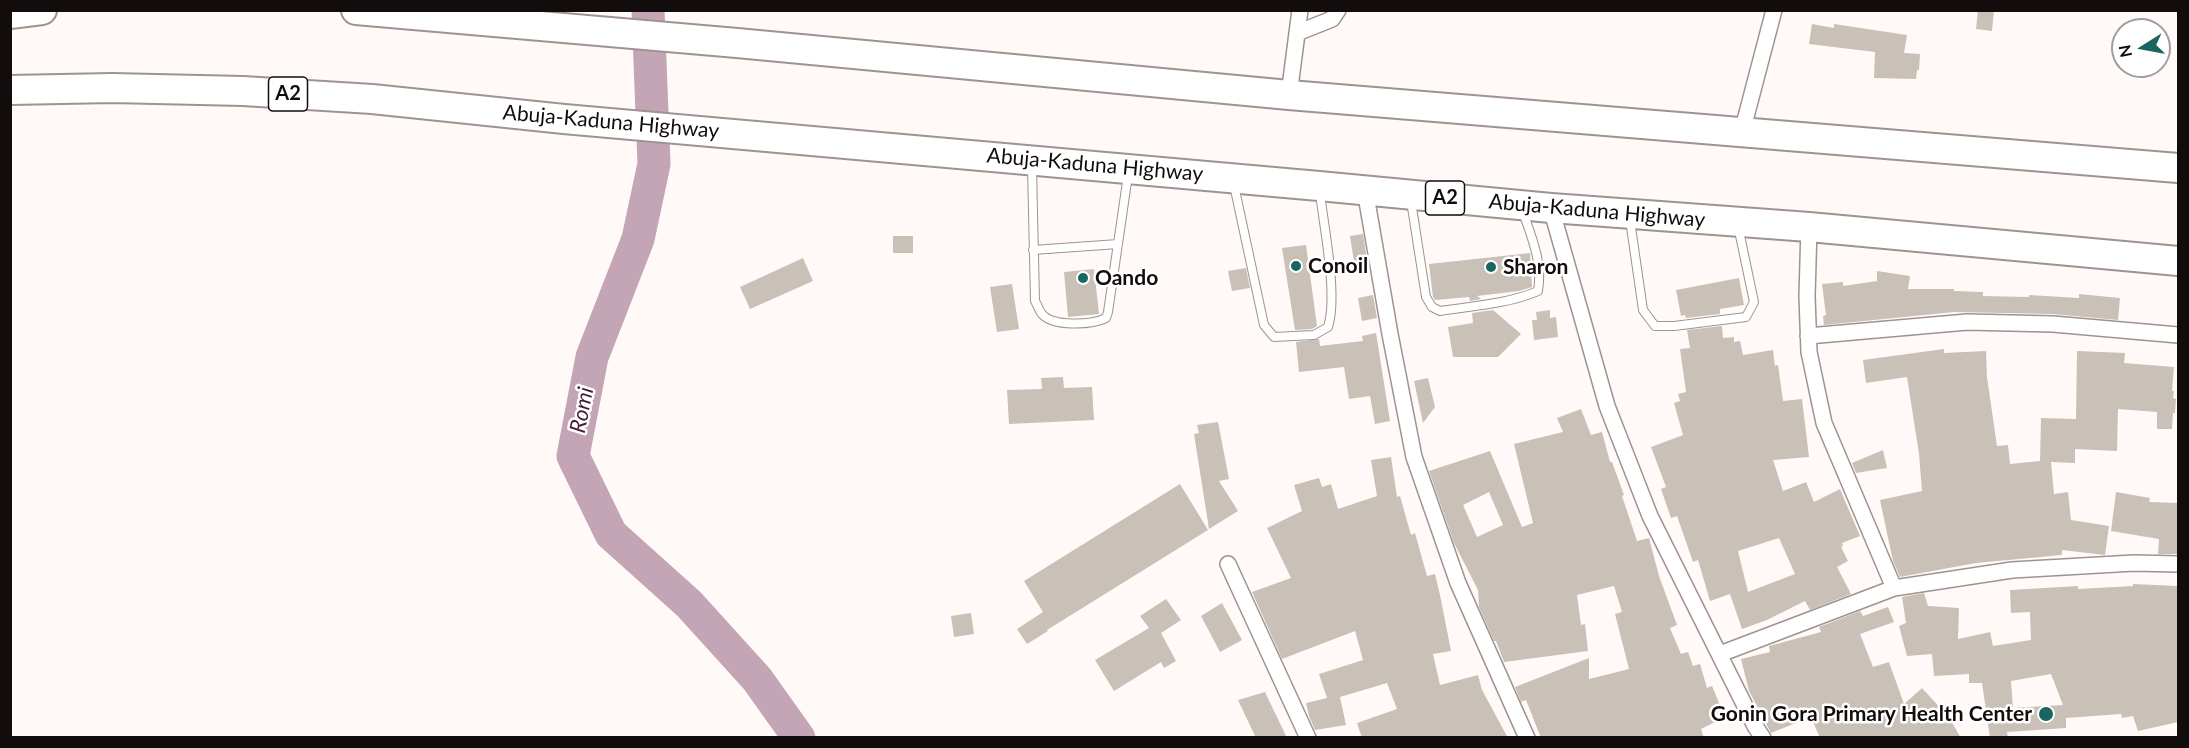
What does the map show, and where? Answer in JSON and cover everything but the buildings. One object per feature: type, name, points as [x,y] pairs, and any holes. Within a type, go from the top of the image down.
[{"type":"highway","points":[[10,14],[42,10]]},
{"type":"highway","points":[[356,10],[1289,95],[2178,168]]},
{"type":"highway","name":"Abuja-Kaduna Highway","points":[[10,90],[112,88],[243,91],[372,99],[564,119],[711,130],[1551,208],[1809,227],[2178,261]]},
{"type":"street","points":[[1289,95],[1300,10]]},
{"type":"street","points":[[1297,33],[1332,19],[1338,10]]},
{"type":"street","points":[[1742,132],[1774,10]]},
{"type":"street","points":[[1365,190],[1414,457],[1458,584],[1527,738]]},
{"type":"street","points":[[1551,208],[1607,406],[1650,516],[1762,738]]},
{"type":"street","points":[[1809,227],[1809,352],[1824,423],[1894,588]]},
{"type":"street","points":[[1808,336],[1967,322],[2053,324],[2178,335]]},
{"type":"street","points":[[1720,654],[1894,588],[2012,570],[2134,563],[2178,564]]},
{"type":"street","points":[[1228,564],[1308,738]]},
{"type":"lane","points":[[1032,160],[1035,301],[1042,315],[1058,323],[1092,323],[1106,318],[1129,168]]},
{"type":"lane","points":[[1232,178],[1264,325],[1274,337],[1314,335],[1328,327],[1331,318],[1331,293],[1319,186]]},
{"type":"lane","points":[[1410,194],[1426,297],[1432,307],[1440,311],[1498,302],[1527,296],[1538,291],[1540,279],[1537,253],[1521,205]]},
{"type":"lane","points":[[1629,214],[1643,310],[1655,326],[1674,326],[1746,317],[1754,302],[1737,222]]},
{"type":"lane","points":[[1033,250],[1118,244]]},
{"type":"waterway","name":"Romi","points":[[648,10],[654,164],[638,239],[592,357],[573,456],[611,534],[689,604],[757,679],[799,738]]},
{"type":"place","name":"Conoil","points":[[1296,266]]},
{"type":"place","name":"Sharon","points":[[1491,267]]},
{"type":"place","name":"Oando","points":[[1083,278]]},
{"type":"place","name":"Gonin Gora Primary Health Center","points":[[2046,714]]}]
